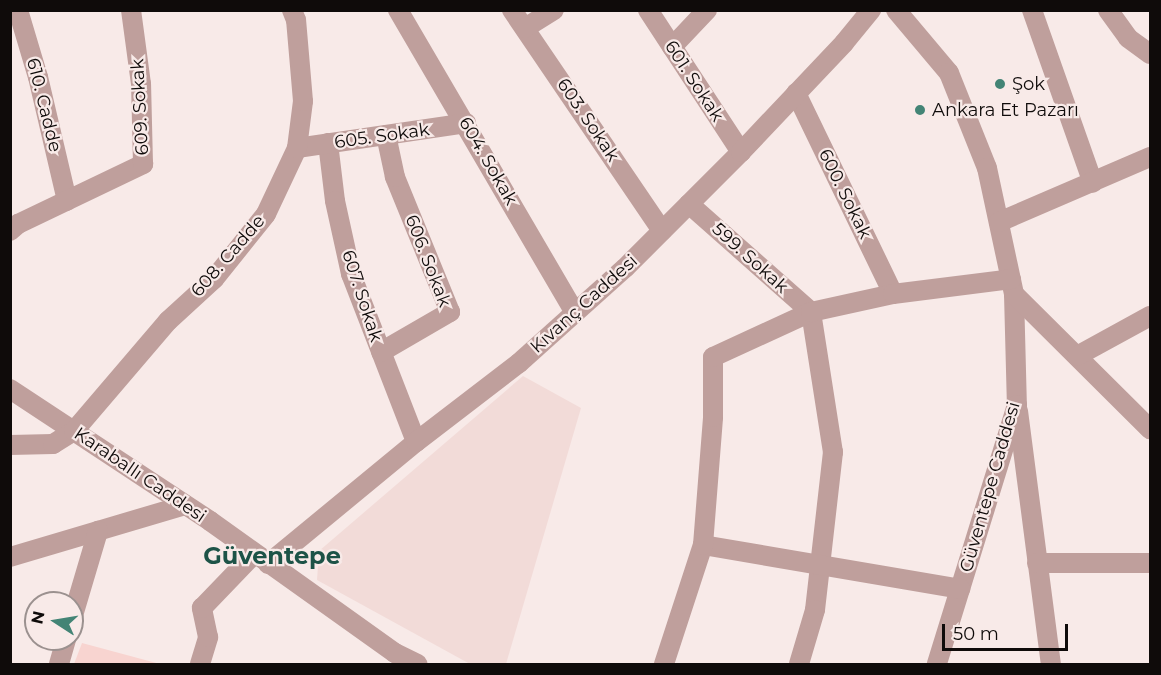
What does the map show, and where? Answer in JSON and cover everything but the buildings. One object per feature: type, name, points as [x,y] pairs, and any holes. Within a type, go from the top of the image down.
[{"type":"street","name":"610. Cadde","points":[[18,10],[38,77],[67,201]]},
{"type":"street","name":"609. Sokak","points":[[10,231],[18,224],[143,164],[141,84],[131,10]]},
{"type":"street","name":"608. Cadde","points":[[74,431],[168,321],[214,279],[266,214],[297,148],[303,101],[296,20],[292,10]]},
{"type":"street","name":"604. Sokak","points":[[398,10],[575,313]]},
{"type":"street","name":"603. Sokak","points":[[512,10],[662,231]]},
{"type":"street","points":[[525,28],[554,10]]},
{"type":"street","name":"601. Sokak","points":[[648,10],[741,152]]},
{"type":"street","points":[[672,47],[707,10]]},
{"type":"street","name":"Kıvanç Caddesi","points":[[201,664],[208,637],[202,608],[261,559],[519,363],[575,313],[741,152],[871,10]]},
{"type":"street","name":"Güventepe Caddesi","points":[[896,10],[949,73],[987,168],[1013,286],[1017,405],[937,664]]},
{"type":"street","points":[[1032,10],[1093,183]]},
{"type":"street","points":[[1108,10],[1128,38],[1150,54]]},
{"type":"street","name":"600. Sokak","points":[[796,93],[893,294]]},
{"type":"street","name":"605. Sokak","points":[[297,148],[466,123]]},
{"type":"street","name":"606. Sokak","points":[[381,352],[450,312],[395,177],[386,135]]},
{"type":"street","name":"607. Sokak","points":[[328,143],[335,201],[351,274],[416,442]]},
{"type":"street","points":[[999,222],[1150,157]]},
{"type":"street","name":"599. Sokak","points":[[689,204],[811,312]]},
{"type":"street","points":[[664,664],[703,545],[713,417],[713,357],[811,312],[893,294],[1013,286],[1077,356],[1150,429]]},
{"type":"street","points":[[799,664],[815,610],[833,452],[811,312]]},
{"type":"street","points":[[1077,356],[1150,316]]},
{"type":"street","name":"Karaballı Caddesi","points":[[10,388],[185,505],[261,559],[391,659],[418,664]]},
{"type":"street","points":[[1017,405],[1051,664]]},
{"type":"street","points":[[10,445],[53,444],[74,431]]},
{"type":"street","points":[[10,556],[185,505]]},
{"type":"street","points":[[80,591],[98,531]]},
{"type":"street","points":[[703,545],[960,589]]},
{"type":"street","points":[[1037,563],[1150,563]]},
{"type":"shaded area","points":[[523,376],[581,408],[506,664],[470,664],[317,580],[319,551]]},
{"type":"shaded area","points":[[84,644],[160,664],[74,664],[79,651],[84,651]]},
{"type":"place","name":"Şok","points":[[1000,84]]},
{"type":"place","name":"Ankara Et Pazarı","points":[[920,110]]},
{"type":"district","name":"Güventepe","points":[[272,556]]}]
